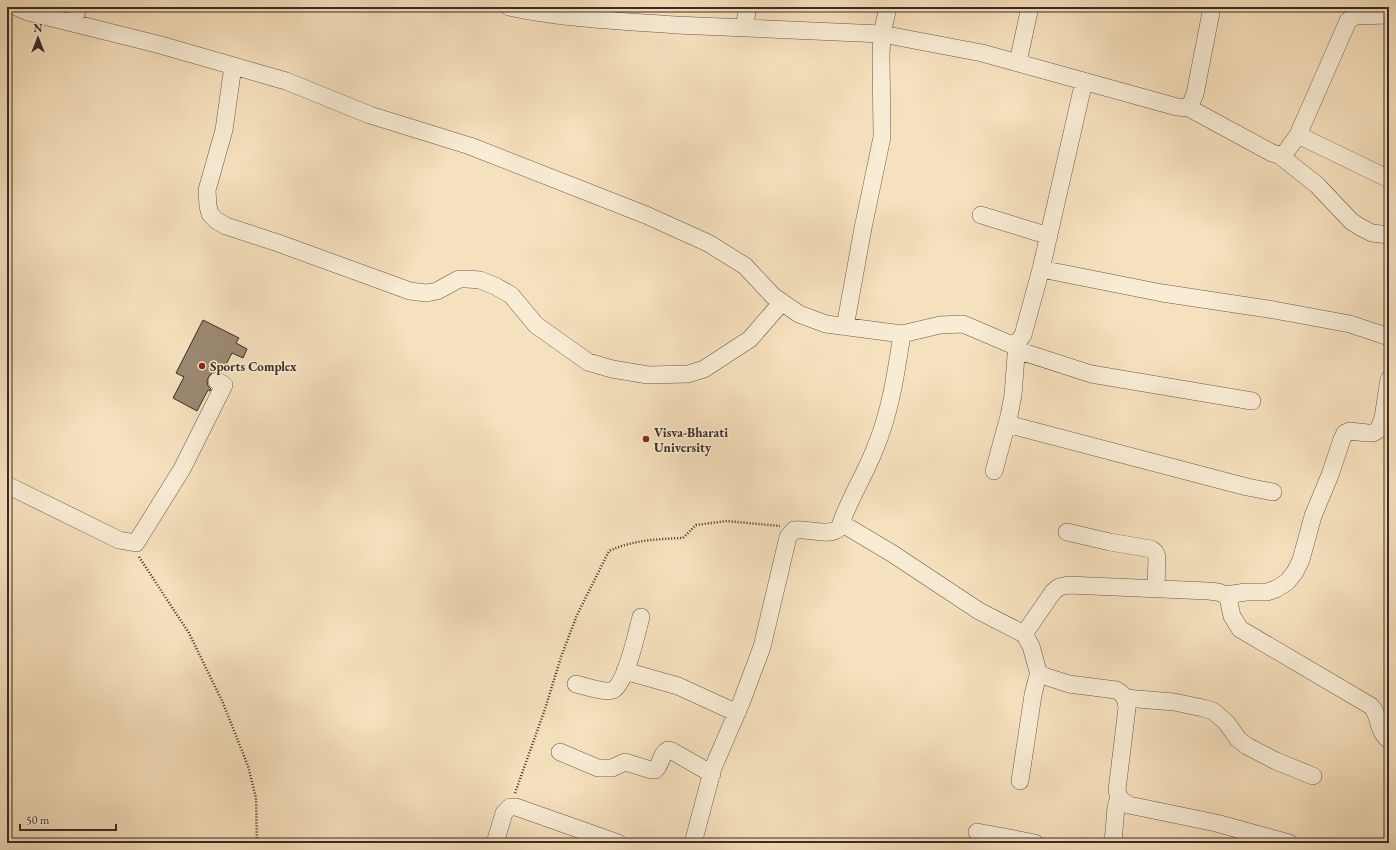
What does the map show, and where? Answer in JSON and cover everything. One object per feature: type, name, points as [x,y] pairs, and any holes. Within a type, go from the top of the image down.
[{"type":"street","points":[[16,7],[28,12],[158,44],[286,81],[370,116],[470,146],[646,215],[708,243],[745,266],[773,296],[799,314],[826,324],[902,334],[940,326],[963,324],[1010,344],[1091,374],[1252,401]]},
{"type":"street","points":[[74,23],[78,7]]},
{"type":"street","points":[[509,7],[527,11],[608,21],[882,34],[982,53],[1018,62],[1177,107],[1189,108],[1279,155],[1317,185],[1352,221],[1360,227],[1372,233],[1389,235]]},
{"type":"street","points":[[744,28],[748,7]]},
{"type":"street","points":[[845,327],[882,137],[881,55],[882,34],[888,7]]},
{"type":"street","points":[[1018,62],[1030,7]]},
{"type":"street","points":[[1189,108],[1195,94],[1212,7]]},
{"type":"street","points":[[1279,155],[1285,153],[1298,135],[1348,21],[1355,16],[1389,15]]},
{"type":"street","points":[[233,66],[224,130],[207,190],[210,214],[217,221],[226,226],[278,243],[410,291],[426,293],[437,291],[459,279],[480,280],[511,295],[536,325],[588,362],[648,375],[688,374],[704,369],[750,339],[782,302]]},
{"type":"street","points":[[994,471],[1007,424],[1013,395],[1017,346],[1023,335],[1042,269],[1084,81]]},
{"type":"street","points":[[1298,135],[1389,179]]},
{"type":"street","points":[[981,215],[1049,236]]},
{"type":"street","points":[[1042,269],[1162,293],[1274,310],[1350,324],[1389,337]]},
{"type":"street","points":[[694,843],[712,774],[762,646],[788,537],[794,530],[800,529],[829,532],[837,531],[874,451],[889,408],[902,334]]},
{"type":"street","points":[[1024,634],[1053,592],[1059,587],[1068,584],[1208,591],[1223,593],[1226,595],[1246,592],[1267,592],[1276,589],[1287,582],[1295,572],[1301,560],[1313,516],[1345,433],[1349,431],[1373,433],[1378,430],[1386,420],[1389,379]]},
{"type":"street","points":[[7,485],[119,540],[136,542],[182,468],[224,385],[217,381]]},
{"type":"street","points":[[1007,424],[1247,487],[1273,492]]},
{"type":"street","points":[[841,523],[893,554],[979,611],[1024,634],[1031,646],[1038,671],[1041,675],[1069,684],[1116,690],[1122,694],[1125,698],[1127,708],[1118,771],[1117,790],[1122,801],[1129,805],[1216,823],[1290,843]]},
{"type":"street","points":[[1067,532],[1110,542],[1151,549],[1155,552],[1157,557],[1156,588]]},
{"type":"street","points":[[1226,595],[1232,616],[1240,629],[1371,706],[1374,710],[1379,729],[1389,740]]},
{"type":"street","points":[[576,684],[606,691],[613,690],[617,686],[625,672],[641,617]]},
{"type":"street","points":[[625,672],[678,686],[737,713]]},
{"type":"street","points":[[1020,781],[1033,695],[1037,678],[1041,675]]},
{"type":"street","points":[[1125,698],[1174,702],[1213,711],[1226,722],[1238,739],[1247,746],[1276,761],[1313,776]]},
{"type":"street","points":[[560,752],[598,768],[612,768],[625,762],[655,770],[660,764],[663,753],[668,750],[712,774]]},
{"type":"street","points":[[1113,843],[1116,807],[1119,797]]},
{"type":"street","points":[[496,843],[504,814],[510,807],[516,807],[618,843]]},
{"type":"street","points":[[977,832],[1035,843]]},
{"type":"path","points":[[510,807],[546,709],[561,657],[577,615],[609,551],[622,545],[647,540],[683,538],[696,525],[727,521],[782,526],[794,530]]},
{"type":"path","points":[[136,542],[140,558],[189,633],[224,704],[248,766],[256,798],[258,843]]},
{"type":"building","name":"Sports Complex","points":[[203,320],[239,338],[236,343],[247,349],[243,358],[232,353],[222,372],[217,371],[209,376],[207,381],[208,386],[211,389],[210,391],[208,390],[197,411],[173,398],[184,377],[176,373]]},
{"type":"place","name":"Sports Complex","points":[[202,366]]},
{"type":"place","name":"Visva-Bharati University","points":[[646,439]]}]
